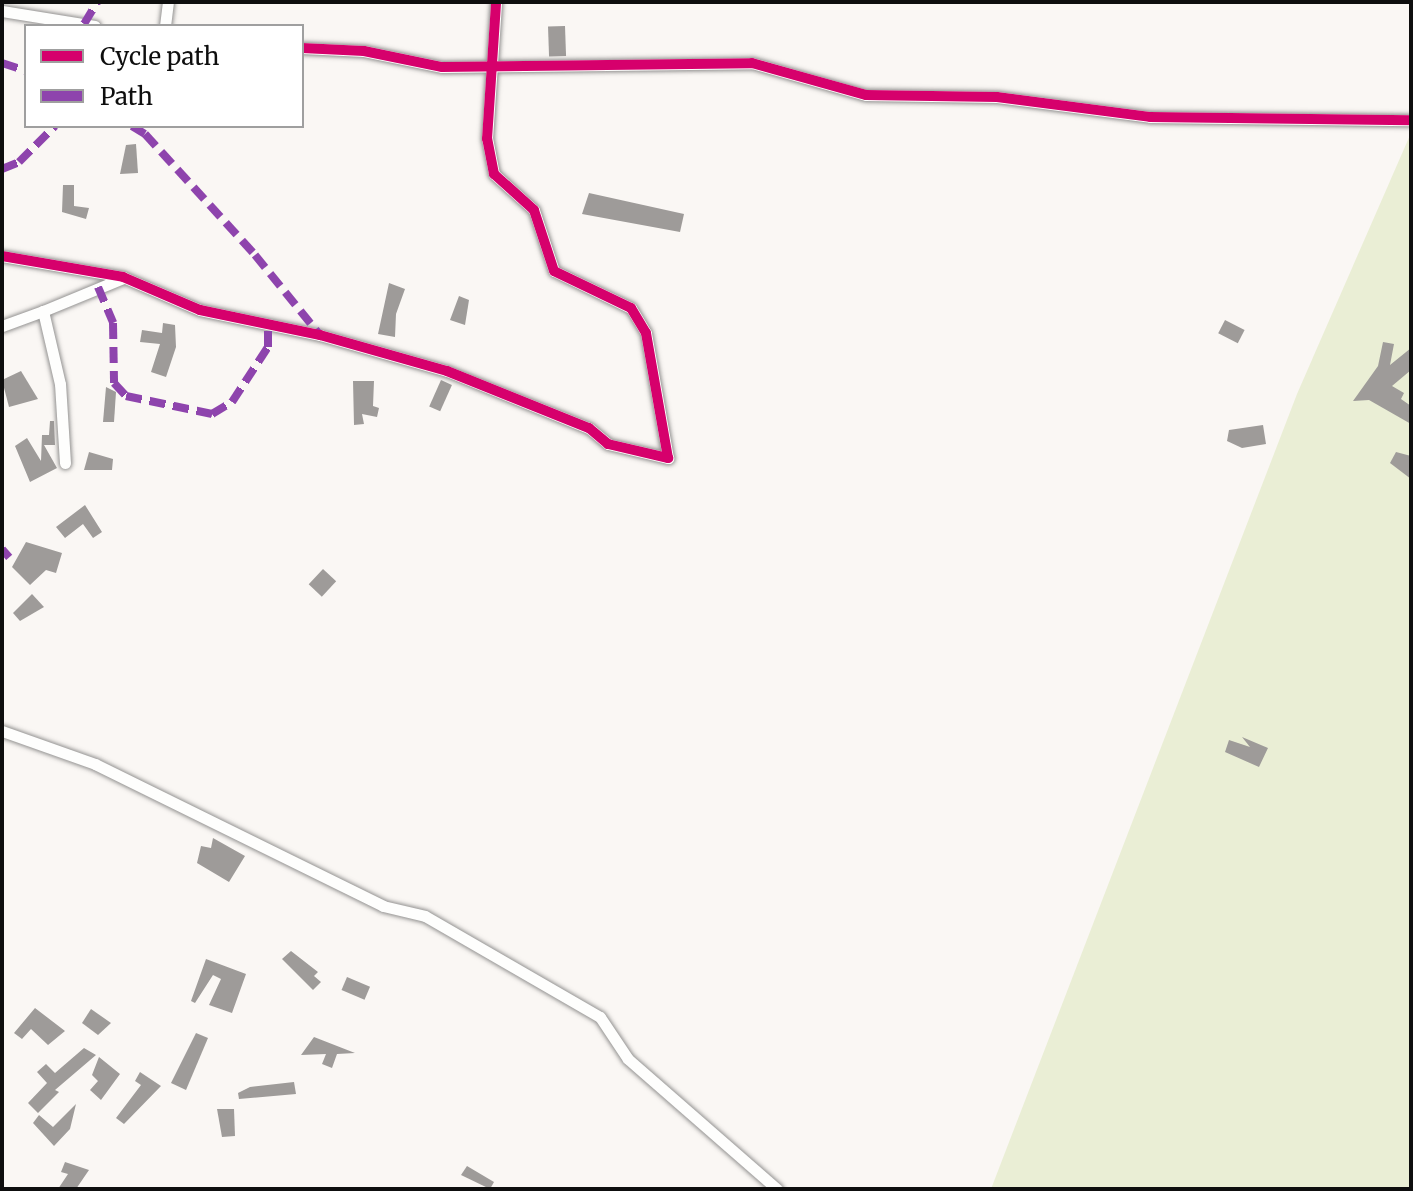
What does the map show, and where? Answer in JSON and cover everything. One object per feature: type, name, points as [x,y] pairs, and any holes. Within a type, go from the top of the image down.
[{"type":"street","points":[[165,24],[168,2]]},
{"type":"street","points":[[2,256],[123,277],[200,310],[320,335],[447,371],[589,428],[608,444],[668,458],[646,333],[631,308],[554,271],[534,210],[494,174],[487,139],[496,2]]},
{"type":"street","points":[[2,11],[83,24]]},
{"type":"street","points":[[304,48],[364,51],[442,67],[752,63],[866,95],[997,97],[1150,117],[1411,120]]},
{"type":"street","points":[[2,326],[123,277]]},
{"type":"street","points":[[43,311],[45,335],[60,384],[65,463]]},
{"type":"street","points":[[2,731],[95,764],[383,906],[425,916],[600,1017],[628,1059],[777,1189]]},
{"type":"green space","points":[[1411,133],[1411,1189],[991,1189],[1297,394]]},
{"type":"building","points":[[565,26],[566,56],[549,57],[548,27]]},
{"type":"building","points":[[136,144],[138,173],[120,174],[126,145]]},
{"type":"building","points":[[63,185],[74,185],[74,206],[89,208],[86,219],[62,212]]},
{"type":"building","points":[[589,193],[684,214],[680,232],[582,214]]},
{"type":"building","points":[[389,283],[405,289],[396,314],[395,337],[378,334]]},
{"type":"building","points":[[459,296],[469,300],[465,325],[450,320]]},
{"type":"building","points":[[1225,320],[1245,330],[1238,343],[1218,333]]},
{"type":"building","points":[[163,323],[175,325],[176,347],[166,377],[151,372],[160,344],[140,342],[142,330],[162,333]]},
{"type":"building","points":[[1383,342],[1394,344],[1390,365],[1411,348],[1411,370],[1392,386],[1404,393],[1401,399],[1411,406],[1411,424],[1369,400],[1353,401],[1378,366]]},
{"type":"building","points":[[21,371],[38,399],[9,407],[2,380]]},
{"type":"building","points":[[441,380],[452,385],[440,411],[429,406]]},
{"type":"building","points":[[353,381],[374,381],[373,406],[379,408],[377,417],[362,414],[364,424],[354,425]]},
{"type":"building","points":[[106,387],[116,392],[114,422],[103,422]]},
{"type":"building","points":[[50,421],[54,421],[55,445],[44,445],[57,468],[30,482],[15,446],[27,438],[41,461],[42,435],[49,435]]},
{"type":"building","points":[[1263,425],[1266,444],[1242,448],[1227,441],[1229,430]]},
{"type":"building","points":[[89,452],[113,459],[112,470],[84,470]]},
{"type":"building","points":[[1396,452],[1411,456],[1411,479],[1390,463]]},
{"type":"building","points":[[85,505],[102,532],[93,538],[83,524],[65,538],[56,527]]},
{"type":"building","points":[[26,542],[62,553],[56,573],[46,570],[30,585],[12,567]]},
{"type":"building","points":[[323,569],[336,581],[322,597],[309,584]]},
{"type":"building","points":[[32,594],[44,607],[20,621],[13,613]]},
{"type":"building","points":[[1242,737],[1268,748],[1259,767],[1225,752],[1229,740],[1250,747]]},
{"type":"building","points":[[213,838],[245,856],[229,882],[197,863],[201,846],[211,848]]},
{"type":"building","points":[[291,951],[318,972],[314,976],[321,982],[313,990],[282,959]]},
{"type":"building","points":[[206,959],[246,974],[232,1013],[209,1005],[221,979],[213,975],[195,1003],[191,1001]]},
{"type":"building","points":[[347,977],[370,987],[365,1000],[342,990]]},
{"type":"building","points":[[35,1008],[65,1031],[48,1045],[31,1029],[22,1039],[14,1033]]},
{"type":"building","points":[[91,1009],[111,1023],[98,1035],[82,1023]]},
{"type":"building","points":[[196,1033],[208,1038],[186,1090],[171,1083]]},
{"type":"building","points":[[314,1037],[355,1053],[337,1054],[332,1068],[322,1064],[326,1054],[301,1055]]},
{"type":"building","points":[[84,1048],[96,1055],[55,1090],[59,1092],[38,1113],[28,1103],[47,1083],[37,1072],[46,1064],[55,1073]]},
{"type":"building","points":[[99,1057],[120,1074],[101,1100],[90,1090],[98,1081],[92,1075]]},
{"type":"building","points":[[140,1072],[161,1086],[124,1124],[116,1118],[141,1085],[135,1081]]},
{"type":"building","points":[[294,1082],[296,1094],[239,1099],[238,1093],[250,1087]]},
{"type":"building","points":[[76,1104],[70,1129],[54,1146],[33,1123],[39,1115],[53,1127]]},
{"type":"building","points":[[217,1109],[234,1109],[235,1136],[222,1137]]},
{"type":"building","points":[[65,1162],[89,1170],[76,1189],[58,1189],[68,1174],[61,1172]]},
{"type":"building","points":[[467,1166],[494,1182],[490,1189],[461,1175]]},
{"type":"marked path","points":[[84,24],[97,2]]},
{"type":"marked path","points":[[2,63],[24,70]]},
{"type":"marked path","points":[[2,169],[19,162],[53,128]]},
{"type":"marked path","points":[[135,128],[145,134],[255,255],[320,335]]},
{"type":"marked path","points":[[98,287],[113,323],[114,383],[126,396],[212,414],[232,402],[268,347],[268,326]]},
{"type":"marked path","points":[[2,549],[9,557]]},
{"type":"cycle path","points":[[2,256],[123,277],[200,310],[320,335],[447,371],[589,428],[608,444],[668,458],[646,333],[631,308],[554,271],[534,210],[494,174],[487,139],[496,2]]},
{"type":"cycle path","points":[[304,48],[364,51],[442,67],[752,63],[866,95],[997,97],[1150,117],[1411,120]]}]
